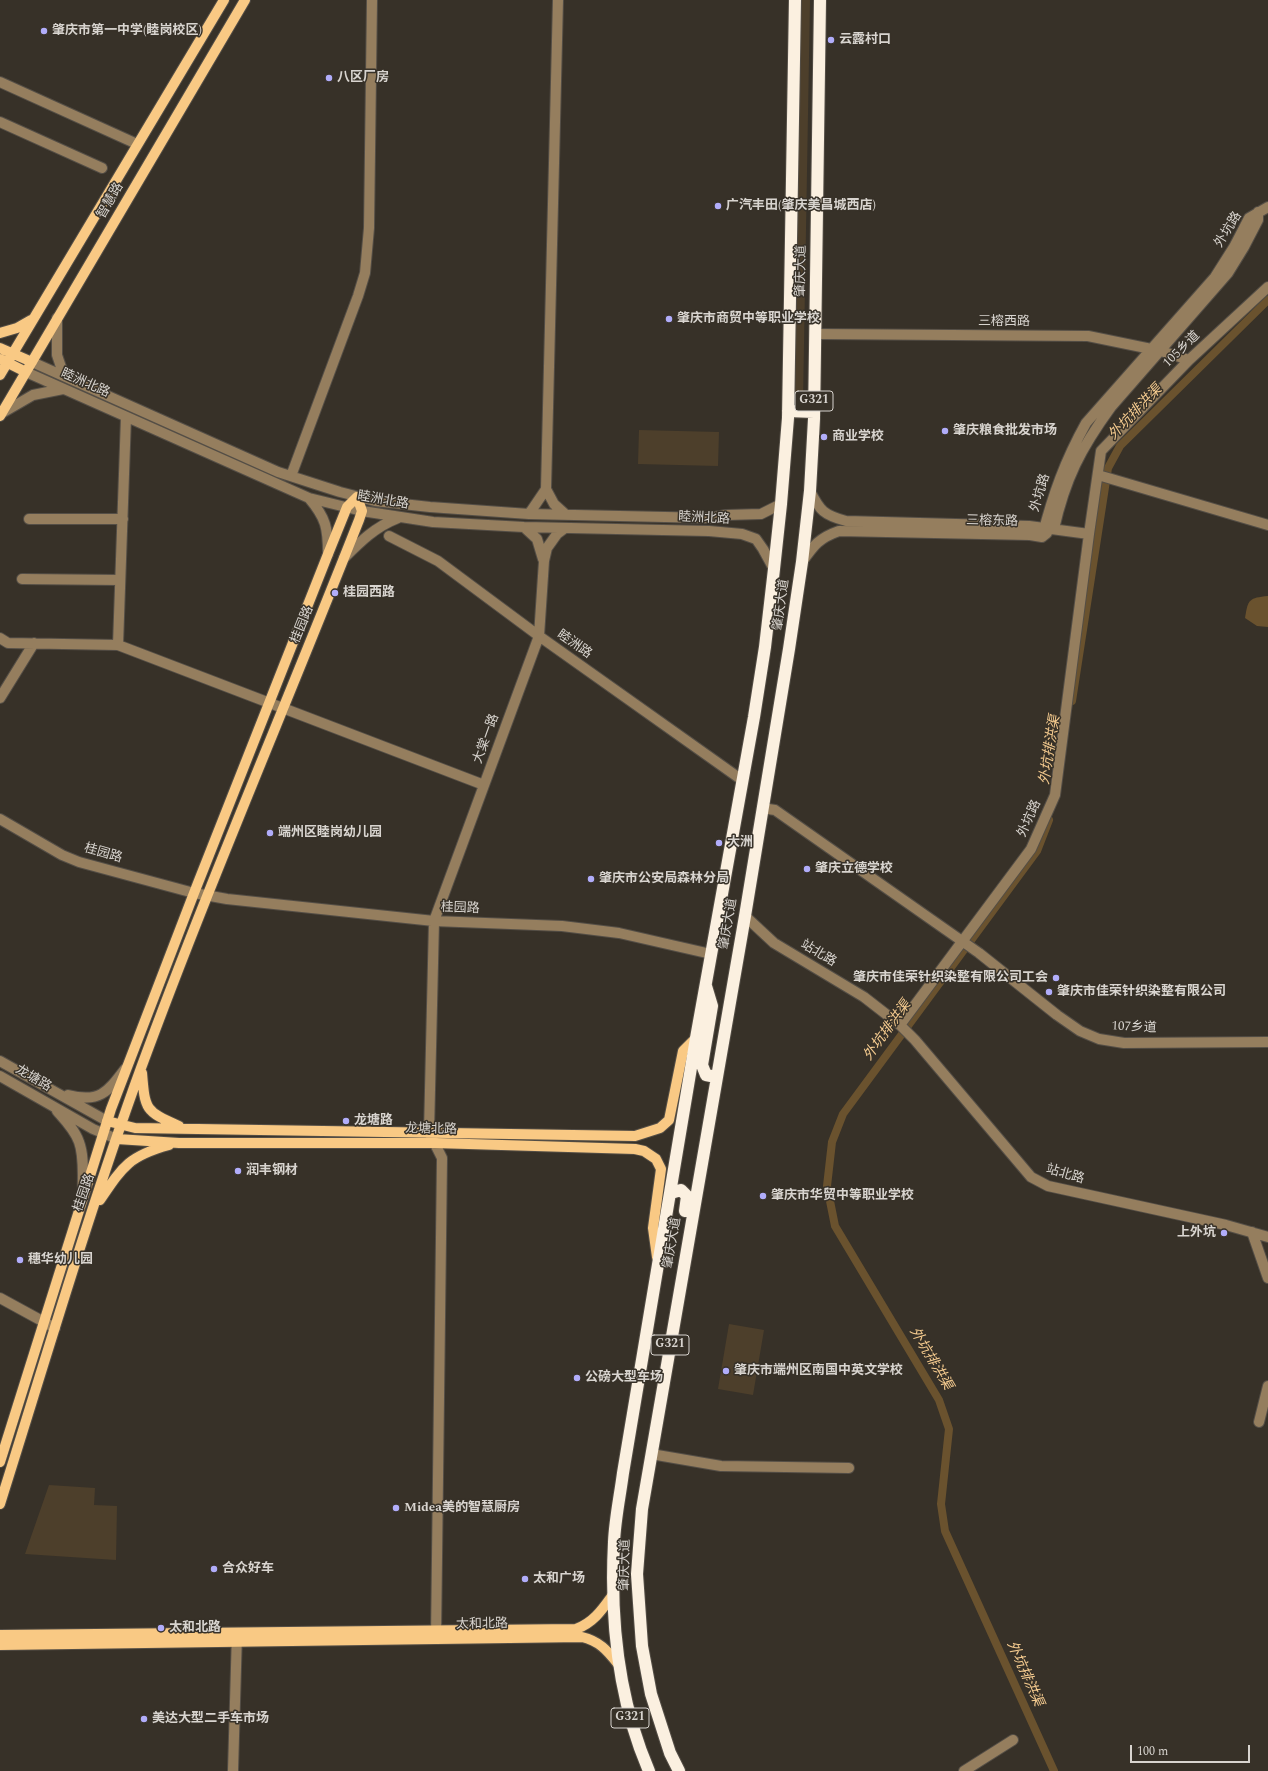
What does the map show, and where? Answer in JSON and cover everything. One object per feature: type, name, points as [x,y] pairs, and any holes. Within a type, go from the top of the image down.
[{"type":"highway","name":"G321","points":[[742,780],[765,647],[781,504],[788,411],[795,0]]},
{"type":"highway","name":"肇庆大道","points":[[679,1771],[670,1753],[651,1694],[642,1646],[638,1574],[642,1509],[745,916],[802,562],[810,491],[814,412],[820,0]]},
{"type":"highway","points":[[788,411],[814,412]]},
{"type":"highway","name":"肇庆大道","points":[[649,1771],[628,1711],[618,1664],[612,1596],[614,1541],[696,1038],[742,780]]},
{"type":"highway","points":[[706,983],[712,1006],[702,1065],[706,1075],[716,1077]]},
{"type":"highway","points":[[671,1193],[681,1190],[687,1196],[679,1247],[682,1272]]},
{"type":"main road","name":"智慧路","points":[[0,375],[6,358],[33,319],[224,0]]},
{"type":"main road","name":"智慧路","points":[[1,414],[245,0]]},
{"type":"main road","points":[[152,119],[154,125],[161,129],[168,129]]},
{"type":"main road","points":[[0,333],[17,328],[33,319]]},
{"type":"main road","name":"睦洲北路","points":[[0,348],[6,358],[26,372]]},
{"type":"main road","name":"睦洲北路","points":[[6,358],[32,362]]},
{"type":"main road","points":[[0,1462],[84,1201],[107,1121],[194,893],[347,507],[357,497],[362,511]]},
{"type":"main road","name":"桂园路","points":[[0,1504],[92,1211],[141,1068],[208,895],[362,511]]},
{"type":"main road","name":"龙塘北路","points":[[107,1121],[134,1128],[635,1136],[660,1128],[669,1120],[683,1051],[696,1038]]},
{"type":"main road","points":[[141,1068],[145,1103],[148,1110],[184,1129]]},
{"type":"main road","points":[[117,1139],[179,1143]]},
{"type":"main road","points":[[92,1211],[121,1170],[131,1160],[154,1149],[179,1143]]},
{"type":"main road","name":"龙塘北路","points":[[179,1143],[435,1143],[635,1149],[644,1151],[656,1159],[661,1168],[653,1228],[658,1271]]},
{"type":"main road","name":"太和北路","points":[[436,1635],[576,1629],[594,1620],[612,1596]]},
{"type":"main road","points":[[0,1630],[26,1634]]},
{"type":"main road","name":"太和北路","points":[[0,1635],[26,1634],[237,1637],[436,1635],[582,1636],[594,1640],[602,1645],[618,1664]]},
{"type":"main road","name":"太和北路","points":[[0,1645],[237,1637]]},
{"type":"main road","points":[[0,1651],[8,1650],[16,1645]]},
{"type":"street","points":[[291,476],[358,296],[364,273],[369,228],[372,0]]},
{"type":"street","points":[[558,0],[546,489],[554,504],[565,514]]},
{"type":"street","points":[[0,82],[137,144]]},
{"type":"street","points":[[0,122],[102,168]]},
{"type":"street","name":"外坑路","points":[[1047,531],[1069,478],[1094,431],[1156,350],[1228,273],[1258,220],[1258,212],[1268,207]]},
{"type":"street","name":"105乡道","points":[[1089,534],[1101,451],[1189,360],[1268,287]]},
{"type":"street","points":[[57,318],[57,355],[64,376]]},
{"type":"street","name":"三榕西路","points":[[815,334],[1088,336],[1156,350],[1189,360]]},
{"type":"street","name":"睦洲北路","points":[[32,362],[278,472],[357,497],[375,501],[430,508],[529,514],[710,518],[761,514],[781,504]]},
{"type":"street","name":"睦洲北路","points":[[26,372],[309,498],[399,518],[461,525],[709,531],[742,534],[756,539],[774,569]]},
{"type":"street","points":[[1,414],[33,395],[63,389]]},
{"type":"street","points":[[118,645],[126,416]]},
{"type":"street","points":[[1098,475],[1268,525]]},
{"type":"street","points":[[529,514],[546,489]]},
{"type":"street","name":"三榕东路","points":[[810,491],[818,508],[830,517],[846,521],[1029,526],[1047,531]]},
{"type":"street","points":[[309,498],[324,517],[328,554]]},
{"type":"street","points":[[29,518],[123,519]]},
{"type":"street","points":[[344,558],[363,538],[375,529],[399,518]]},
{"type":"street","points":[[709,531],[713,528],[728,529],[731,527],[730,522],[710,518]]},
{"type":"street","points":[[524,527],[537,540],[544,561]]},
{"type":"street","points":[[544,561],[547,548],[552,540],[565,528]]},
{"type":"street","name":"三榕东路","points":[[802,562],[816,543],[827,535],[839,531],[1030,535],[1047,531]]},
{"type":"street","points":[[1047,531],[1089,534]]},
{"type":"street","name":"外坑路","points":[[900,1025],[1031,849],[1054,795],[1089,534]]},
{"type":"street","name":"睦洲路","points":[[389,536],[438,561],[539,636],[742,780]]},
{"type":"street","name":"大棠一路","points":[[429,1132],[434,921],[539,636],[544,561]]},
{"type":"street","points":[[22,578],[120,580]]},
{"type":"street","points":[[0,638],[8,643],[118,645],[484,785]]},
{"type":"street","points":[[0,698],[34,643]]},
{"type":"street","name":"107乡道","points":[[762,808],[775,810],[962,941],[1062,1019],[1080,1031],[1099,1039],[1124,1043],[1268,1042]]},
{"type":"street","name":"桂园路","points":[[0,819],[62,855],[79,862],[194,893],[295,907],[434,921],[562,926],[619,933],[711,954]]},
{"type":"street","name":"站北路","points":[[745,916],[774,943],[864,997],[900,1025],[915,1040],[1031,1177],[1048,1186],[1226,1225],[1268,1237]]},
{"type":"street","points":[[0,1061],[107,1121]]},
{"type":"street","points":[[55,1092],[80,1098],[97,1097],[112,1086],[129,1064]]},
{"type":"street","name":"龙塘路","points":[[0,1076],[103,1134],[117,1139]]},
{"type":"street","points":[[52,1105],[69,1125],[79,1142],[81,1150],[84,1201]]},
{"type":"street","points":[[429,1132],[442,1158],[436,1635]]},
{"type":"street","points":[[1252,1232],[1268,1278]]},
{"type":"street","points":[[0,1298],[55,1328]]},
{"type":"street","points":[[1260,1422],[1268,1386]]},
{"type":"street","points":[[651,1454],[722,1466],[849,1468]]},
{"type":"street","points":[[233,1771],[237,1637]]},
{"type":"street","points":[[964,1771],[1013,1740]]},
{"type":"shaded area","points":[[799,0],[810,0],[803,401],[792,401]]},
{"type":"shaded area","points":[[639,430],[719,432],[718,466],[638,464]]},
{"type":"shaded area","points":[[1268,596],[1268,627],[1257,626],[1245,618],[1247,607],[1253,599]]},
{"type":"shaded area","points":[[729,1324],[764,1330],[753,1395],[718,1389]]},
{"type":"shaded area","points":[[49,1485],[95,1488],[94,1505],[117,1506],[116,1560],[25,1554]]},
{"type":"waterway","name":"外坑排洪渠","points":[[1072,701],[1108,468],[1120,446],[1268,300]]},
{"type":"waterway","name":"外坑排洪渠","points":[[1049,820],[1037,851],[843,1114],[832,1142],[827,1186],[835,1226],[939,1400],[949,1429],[941,1504],[945,1531],[1054,1771]]},
{"type":"place","name":"肇庆市第一中学(睦岗校区)","points":[[44,31]]},
{"type":"place","name":"云露村口","points":[[831,40]]},
{"type":"place","name":"八区厂房","points":[[329,78]]},
{"type":"place","name":"广汽丰田(肇庆美昌城西店)","points":[[718,206]]},
{"type":"place","name":"肇庆市商贸中等职业学校","points":[[669,319]]},
{"type":"place","name":"肇庆粮食批发市场","points":[[945,431]]},
{"type":"place","name":"商业学校","points":[[824,437]]},
{"type":"place","name":"桂园西路","points":[[335,593]]},
{"type":"place","name":"端州区睦岗幼儿园","points":[[270,833]]},
{"type":"place","name":"大洲","points":[[719,843]]},
{"type":"place","name":"肇庆立德学校","points":[[807,869]]},
{"type":"place","name":"肇庆市公安局森林分局","points":[[591,879]]},
{"type":"place","name":"肇庆市佳荣针织染整有限公司工会","points":[[1056,978]]},
{"type":"place","name":"肇庆市佳荣针织染整有限公司","points":[[1049,992]]},
{"type":"place","name":"龙塘路","points":[[346,1121]]},
{"type":"place","name":"润丰钢材","points":[[238,1171]]},
{"type":"place","name":"肇庆市华贸中等职业学校","points":[[763,1196]]},
{"type":"place","name":"上外坑","points":[[1224,1233]]},
{"type":"place","name":"穗华幼儿园","points":[[20,1260]]},
{"type":"place","name":"肇庆市端州区南国中英文学校","points":[[726,1371]]},
{"type":"place","name":"公磅大型车场","points":[[577,1378]]},
{"type":"place","name":"Midea美的智慧厨房","points":[[396,1508]]},
{"type":"place","name":"合众好车","points":[[214,1569]]},
{"type":"place","name":"太和广场","points":[[525,1579]]},
{"type":"place","name":"太和北路","points":[[161,1628]]},
{"type":"place","name":"美达大型二手车市场","points":[[144,1719]]}]
